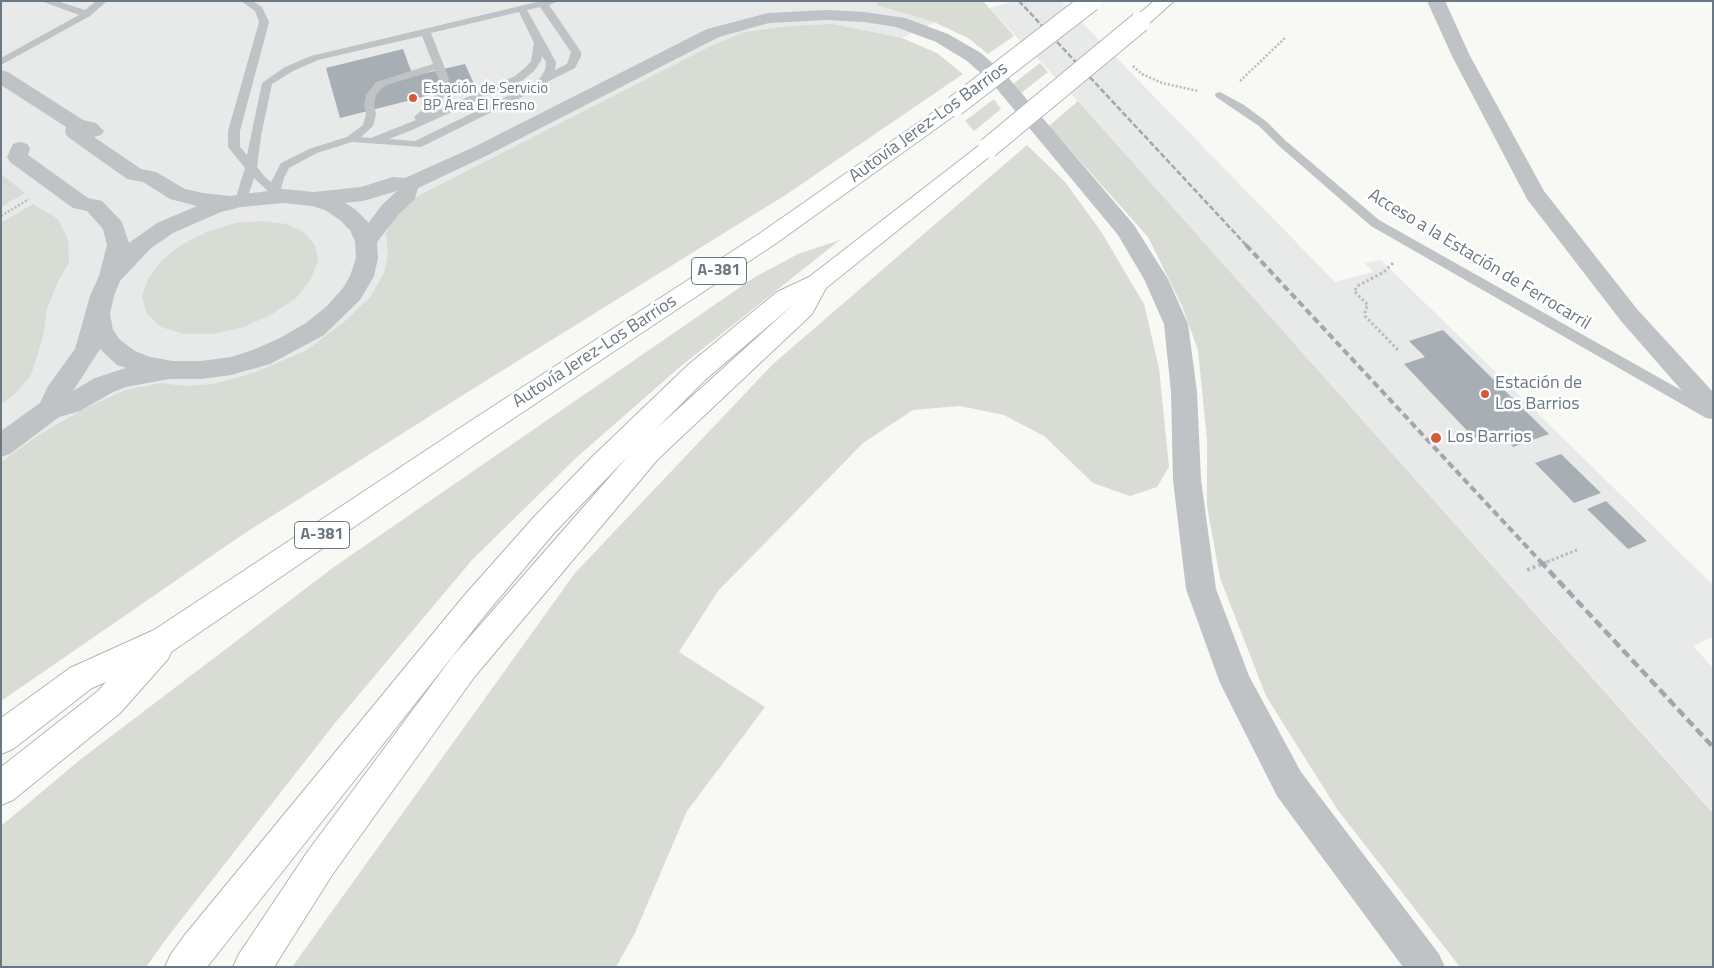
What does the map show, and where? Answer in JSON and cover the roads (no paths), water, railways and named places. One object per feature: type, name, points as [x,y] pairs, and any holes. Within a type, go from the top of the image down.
[{"type":"highway","name":"Autovía Jerez-Los Barrios","points":[[165,640],[478,429],[767,240],[955,106],[1090,1]]},
{"type":"highway","points":[[184,967],[474,606],[544,525],[602,465],[697,372],[785,298],[817,283],[988,148],[1165,1]]},
{"type":"highway","points":[[252,967],[320,863],[464,666],[649,450],[804,308],[817,283]]},
{"type":"highway","points":[[1,738],[81,678],[165,640]]},
{"type":"highway","points":[[1,788],[109,702],[165,640]]},
{"type":"street","points":[[1436,1],[1461,56],[1535,194],[1630,315],[1713,409]]},
{"type":"street","points":[[314,199],[363,194],[393,184],[408,185],[480,151],[713,33],[768,18],[828,15],[864,17],[899,22],[942,38],[974,57],[999,79],[1126,230],[1156,279],[1176,324],[1184,392],[1187,480],[1201,589],[1236,683],[1289,784],[1426,967]]},
{"type":"street","points":[[1,76],[77,125],[75,133],[134,174],[149,177],[178,194],[203,200],[238,200]]},
{"type":"street","points":[[14,143],[18,157],[81,203],[94,206],[114,227],[118,245],[87,352],[57,394],[51,409]]},
{"type":"street","points":[[366,241],[390,210],[407,194],[408,185]]},
{"type":"street","points":[[98,314],[101,331],[110,346],[126,358],[147,366],[172,370],[201,370],[246,361],[289,344],[315,329],[336,312],[352,294],[362,276],[367,258],[366,241],[360,227],[348,215],[333,206],[314,199],[279,193],[238,200],[189,216],[165,228],[143,243],[110,278]]},
{"type":"street","points":[[1,446],[51,409],[71,404],[104,385],[124,378],[172,370]]},
{"type":"lane","points":[[46,1],[87,14]]},
{"type":"lane","points":[[1,62],[87,14],[102,1]]},
{"type":"lane","points":[[246,1],[259,9],[264,22],[234,130],[234,147],[261,180],[279,193]]},
{"type":"lane","points":[[238,200],[251,168],[254,136],[267,83],[289,69],[314,58],[554,1]]},
{"type":"lane","points":[[351,139],[417,145],[510,101],[570,66],[576,56],[576,52],[543,4]]},
{"type":"lane","points":[[522,9],[551,62],[550,70],[545,79]]},
{"type":"lane","points":[[408,128],[432,107],[441,93],[444,79],[425,31]]},
{"type":"lane","points":[[372,140],[408,128],[519,78],[536,61],[539,43]]},
{"type":"lane","points":[[279,193],[278,178],[285,166],[314,151],[351,139],[368,126],[372,114],[369,105],[372,95],[380,84],[439,66]]},
{"type":"lane","name":"Acceso a la Estación de Ferrocarril","points":[[1220,95],[1263,124],[1282,143],[1375,223],[1713,415]]},
{"type":"railway","points":[[1019,1],[1247,246]]},
{"type":"railway","points":[[1246,245],[1541,562]]},
{"type":"railway","points":[[1540,561],[1713,747]]},
{"type":"place","name":"Estación de Servicio BP Área El Fresno","points":[[413,98]]},
{"type":"place","name":"Estación de Los Barrios","points":[[1485,394]]},
{"type":"place","name":"Los Barrios","points":[[1436,438]]}]
